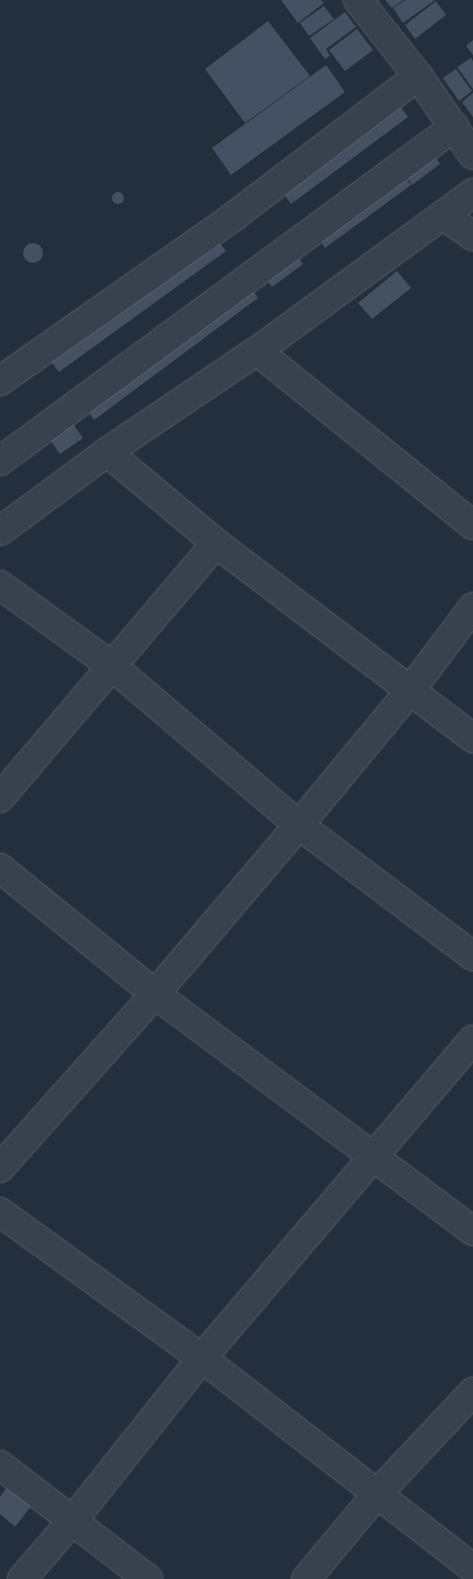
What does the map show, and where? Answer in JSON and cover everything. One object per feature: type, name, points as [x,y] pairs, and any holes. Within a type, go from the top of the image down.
[{"type":"street","points":[[358,0],[418,76],[473,155]]},
{"type":"street","points":[[0,381],[233,217],[418,76]]},
{"type":"street","points":[[0,461],[454,127]]},
{"type":"street","points":[[0,531],[107,452],[257,351],[473,193]]},
{"type":"street","points":[[443,214],[473,236]]},
{"type":"street","points":[[257,351],[473,525]]},
{"type":"street","points":[[107,452],[216,543],[473,738]]},
{"type":"street","points":[[0,798],[216,543]]},
{"type":"street","points":[[0,585],[112,666],[299,825],[473,956]]},
{"type":"street","points":[[0,1168],[155,994],[299,825],[410,691],[473,607]]},
{"type":"street","points":[[0,868],[155,994],[473,1231]]},
{"type":"street","points":[[22,1579],[73,1520],[202,1358],[473,1040]]},
{"type":"street","points":[[0,1212],[202,1358],[473,1568]]},
{"type":"street","points":[[306,1579],[378,1493],[473,1392]]},
{"type":"street","points":[[0,1465],[148,1579]]},
{"type":"building","points":[[281,0],[321,0],[324,3],[298,23]]},
{"type":"building","points":[[385,0],[403,0],[392,8]]},
{"type":"building","points":[[405,0],[435,0],[403,23],[393,8]]},
{"type":"building","points":[[436,1],[446,15],[415,39],[405,25]]},
{"type":"building","points":[[324,6],[334,19],[309,36],[300,23]]},
{"type":"building","points":[[345,12],[356,27],[326,49],[330,56],[325,59],[310,38]]},
{"type":"building","points":[[268,21],[310,76],[245,123],[205,69]]},
{"type":"building","points":[[357,29],[373,50],[345,71],[329,50]]},
{"type":"building","points":[[473,40],[473,55],[466,46]]},
{"type":"building","points":[[471,58],[473,61],[473,89],[457,67]]},
{"type":"building","points":[[326,65],[345,92],[231,175],[212,148]]},
{"type":"building","points":[[456,69],[472,91],[459,101],[443,78]]},
{"type":"building","points":[[473,93],[473,117],[462,102]]},
{"type":"building","points":[[397,102],[408,117],[291,204],[280,189]]},
{"type":"building","points":[[431,151],[440,164],[412,185],[403,172]]},
{"type":"building","points":[[401,172],[411,185],[325,248],[316,235]]},
{"type":"building","points":[[116,192],[120,192],[124,198],[120,204],[116,204],[112,200],[112,196]]},
{"type":"building","points":[[212,233],[226,251],[59,372],[44,353]]},
{"type":"building","points":[[283,238],[303,264],[272,287],[253,261]]},
{"type":"building","points":[[33,243],[40,246],[43,253],[40,260],[33,263],[26,260],[23,253],[26,246]]},
{"type":"building","points":[[397,271],[411,288],[372,319],[358,303]]},
{"type":"building","points":[[243,276],[258,298],[94,420],[79,398]]},
{"type":"building","points":[[57,402],[83,438],[60,454],[34,418]]},
{"type":"building","points":[[7,1487],[32,1505],[15,1527],[0,1514],[0,1497]]}]
